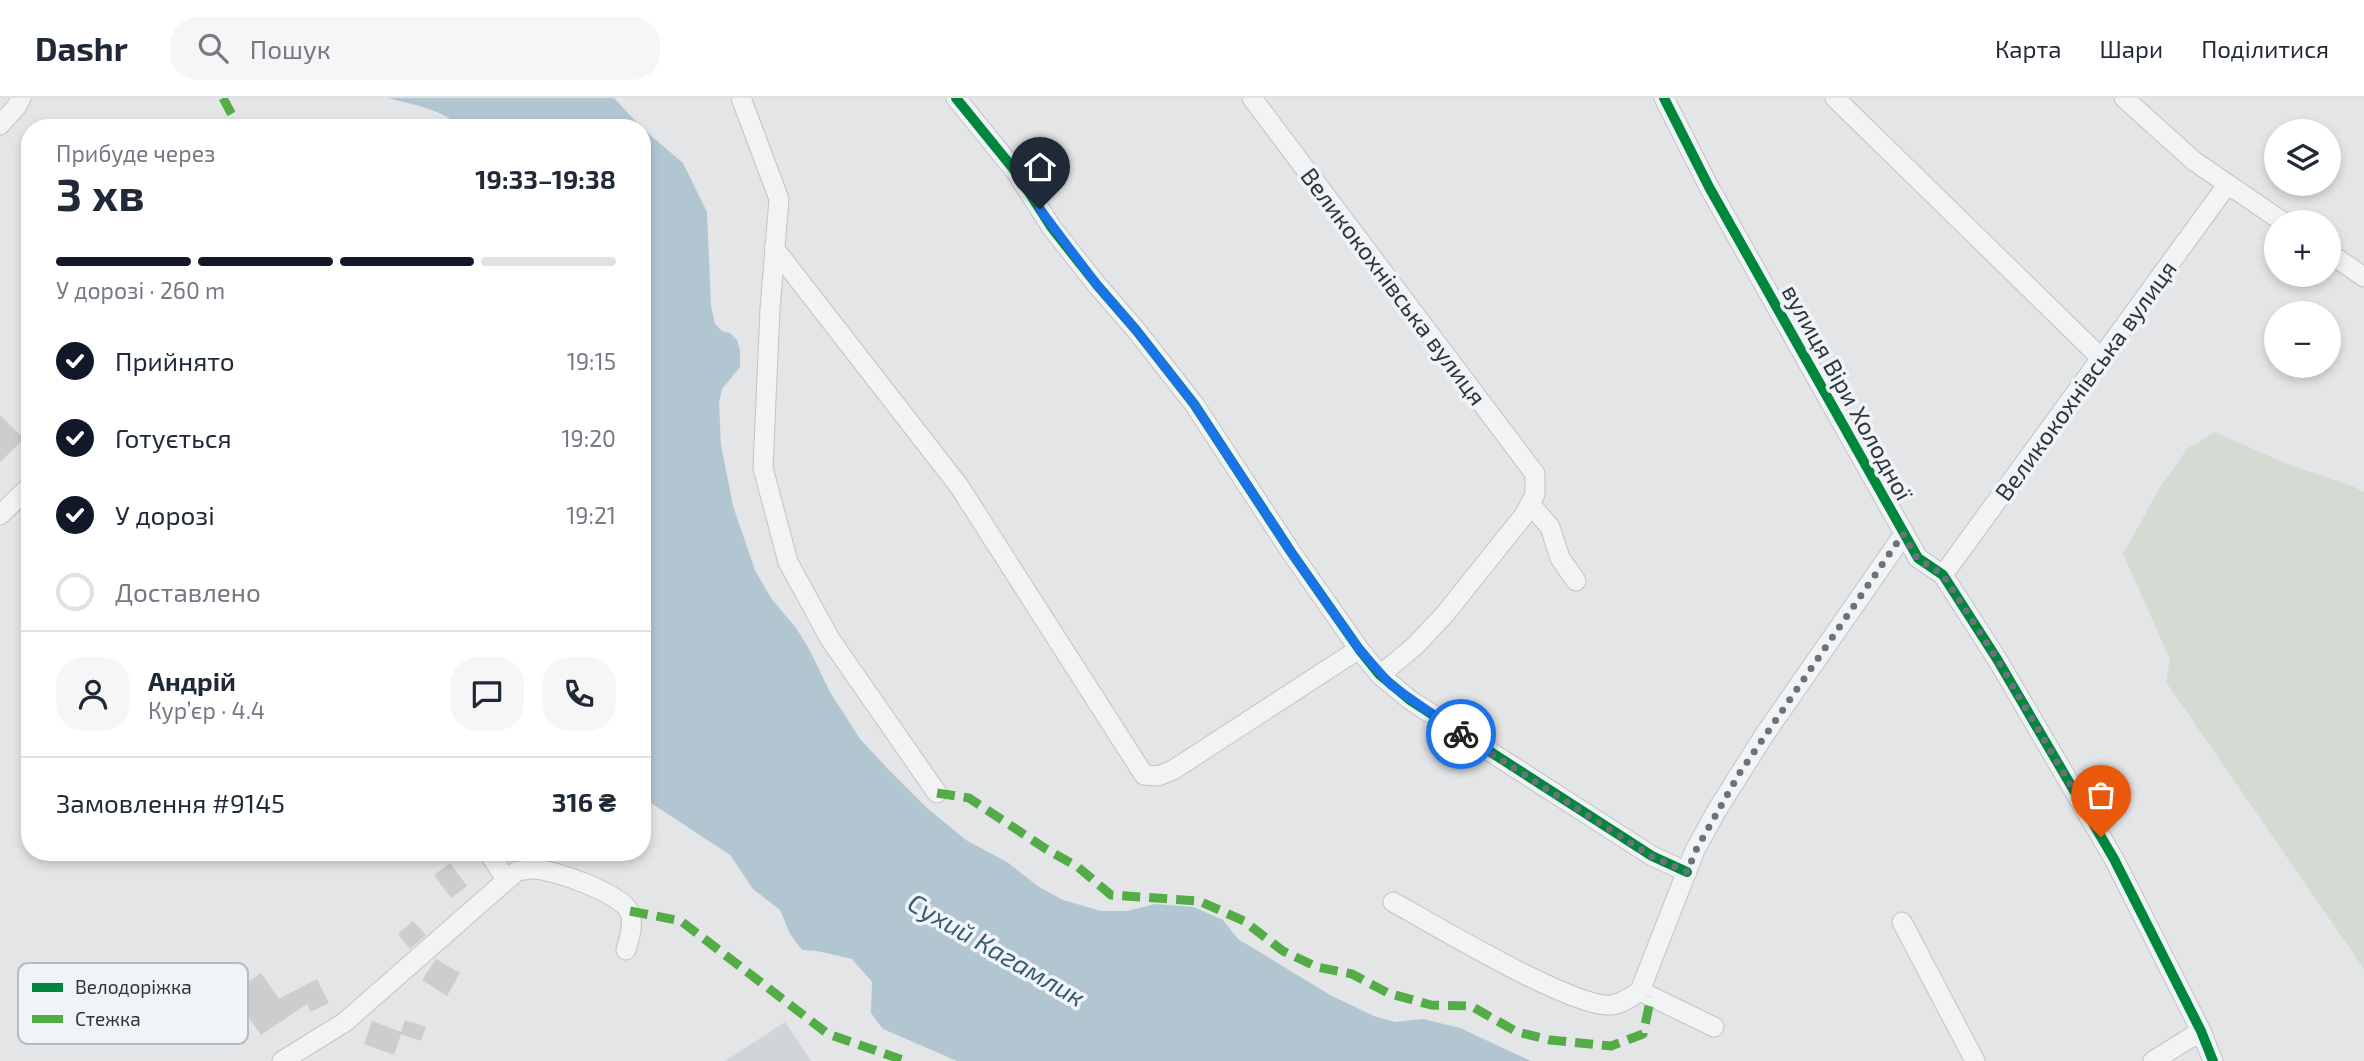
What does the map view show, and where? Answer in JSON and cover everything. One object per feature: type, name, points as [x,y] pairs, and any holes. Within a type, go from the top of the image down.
[{"type":"street","points":[[0,125],[21,98]]},
{"type":"street","points":[[741,98],[779,200],[769,320],[763,468],[788,562],[830,639],[937,793]]},
{"type":"street","points":[[956,98],[1016,173],[1052,228],[1194,404],[1291,552],[1380,675],[1410,700],[1651,856],[1687,872]]},
{"type":"street","name":"Великокохнівська вулиця","points":[[1252,98],[1535,474],[1535,494],[1530,504]]},
{"type":"street","name":"вулиця Віри Холодної","points":[[1664,98],[1709,187],[1917,558],[1943,575],[1997,659],[2114,859],[2201,1031],[2213,1061]]},
{"type":"street","points":[[1835,98],[2101,358]]},
{"type":"street","points":[[2124,98],[2194,161],[2265,210]]},
{"type":"street","name":"Великокохнівська вулиця","points":[[1943,575],[2227,185]]},
{"type":"street","points":[[774,248],[959,486],[1144,775],[1158,776],[1173,770],[1359,649]]},
{"type":"street","points":[[2341,261],[2364,277]]},
{"type":"street","points":[[0,515],[21,495]]},
{"type":"street","points":[[1380,675],[1415,646],[1445,614],[1525,514],[1530,504],[1550,527],[1560,558],[1576,582]]},
{"type":"street","points":[[1393,902],[1537,980],[1594,1003],[1610,1005],[1624,1002],[1640,991],[1701,840],[1739,774],[1903,534]]},
{"type":"street","points":[[494,861],[506,879]]},
{"type":"street","points":[[282,1061],[345,1022],[517,872],[534,869],[590,884],[621,900],[630,911],[632,925],[626,950]]},
{"type":"street","points":[[1902,922],[1975,1061]]},
{"type":"street","points":[[1640,991],[1714,1027]]},
{"type":"street","points":[[2154,1061],[2201,1031]]},
{"type":"shaded area","points":[[2215,432],[2287,464],[2364,492],[2364,969],[2166,682],[2170,659],[2123,554],[2159,489],[2187,449]]},
{"type":"shaded area","points":[[785,1022],[811,1061],[725,1061]]},
{"type":"water","points":[[388,98],[614,98],[634,119],[450,119]]},
{"type":"water","name":"Сухий Кагамлик","points":[[651,136],[683,163],[707,212],[711,306],[715,324],[737,340],[740,350],[740,367],[722,389],[719,403],[721,445],[733,506],[755,570],[771,598],[796,628],[830,692],[860,739],[888,769],[927,808],[966,840],[1007,862],[1039,887],[1063,900],[1101,911],[1127,911],[1155,904],[1194,907],[1223,920],[1238,939],[1332,996],[1374,1016],[1395,1022],[1423,1019],[1460,1028],[1531,1061],[957,1061],[883,1029],[871,1013],[872,982],[852,959],[802,950],[790,934],[780,910],[753,889],[730,855],[651,803]]},
{"type":"building","points":[[0,415],[21,436],[21,442],[0,462]]},
{"type":"building","points":[[450,863],[467,886],[451,898],[434,875]]},
{"type":"building","points":[[413,921],[426,935],[410,949],[398,934]]},
{"type":"building","points":[[436,959],[460,973],[447,996],[422,980]]},
{"type":"building","points":[[261,973],[279,999],[317,979],[329,1003],[311,1012],[307,1004],[261,1035],[248,1016],[248,982]]},
{"type":"building","points":[[405,1020],[426,1027],[421,1041],[401,1034],[394,1055],[364,1044],[372,1021],[401,1032]]},
{"type":"marked path","points":[[223,98],[234,119]]},
{"type":"marked path","points":[[937,793],[969,798],[1078,867],[1111,895],[1199,901],[1244,921],[1283,951],[1317,967],[1352,974],[1388,993],[1431,1005],[1471,1006],[1517,1032],[1550,1040],[1611,1046],[1643,1034],[1651,997]]},
{"type":"marked path","points":[[630,911],[681,921],[828,1034],[906,1061]]},
{"type":"cycle path","points":[[956,98],[1016,172],[1052,228],[1194,404],[1291,552],[1380,675],[1410,700],[1652,856],[1687,872]]},
{"type":"cycle path","points":[[1664,98],[1709,187],[1918,558],[1943,575],[1997,659],[2114,859],[2201,1031],[2213,1061]]},
{"type":"way so far","points":[[1461,734],[1651,856],[1687,872],[1717,810],[1739,774],[1903,534],[1917,558],[1943,575],[1997,659],[2101,837]]},
{"type":"route","points":[[1040,209],[1097,285],[1194,404],[1291,552],[1359,649],[1391,685],[1461,734]]}]
